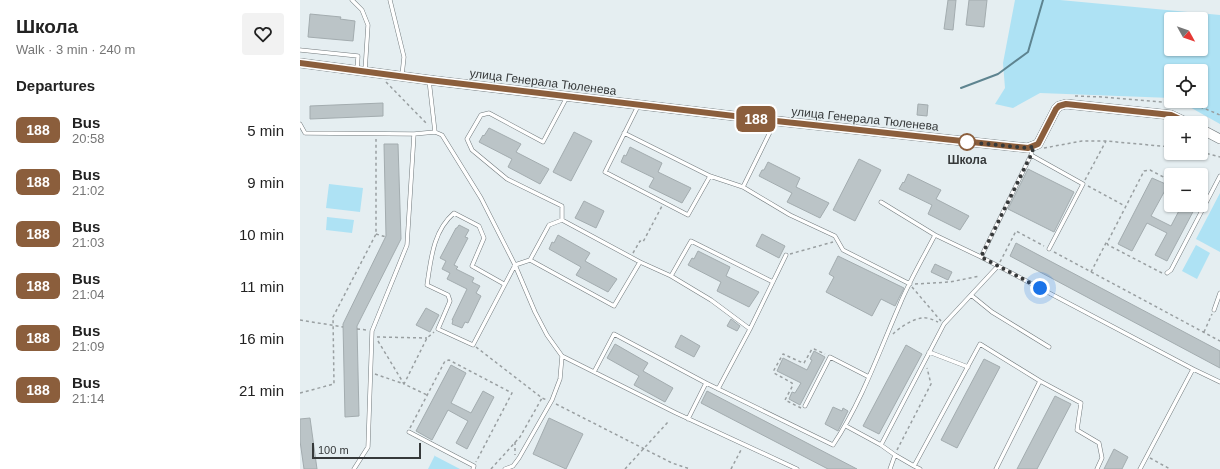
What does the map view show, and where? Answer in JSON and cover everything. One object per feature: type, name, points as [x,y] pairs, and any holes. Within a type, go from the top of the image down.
[{"type":"street","name":"улица Генерала Тюленева","points":[[300,63],[402,77],[776,121],[997,146],[1028,148],[1032,151]]},
{"type":"street","points":[[1032,151],[1038,144],[1056,109],[1059,106],[1066,104],[1173,116]]},
{"type":"street","points":[[1208,133],[1220,139]]},
{"type":"lane","points":[[352,0],[362,10],[368,25],[361,71]]},
{"type":"lane","points":[[390,0],[404,57],[402,77]]},
{"type":"lane","points":[[300,50],[358,56],[361,71]]},
{"type":"lane","points":[[429,80],[435,132]]},
{"type":"lane","points":[[562,220],[562,206],[507,179],[472,150],[467,139],[481,115],[489,113],[543,142],[567,96]]},
{"type":"lane","points":[[639,105],[605,172],[688,215],[710,176]]},
{"type":"lane","points":[[743,187],[776,121]]},
{"type":"lane","points":[[300,124],[305,133],[414,134],[435,132],[442,136],[481,198],[515,265],[535,312],[547,335],[562,356],[688,419],[797,469]]},
{"type":"lane","points":[[624,133],[710,176],[743,187],[790,215],[835,236],[843,250],[910,284]]},
{"type":"lane","points":[[354,469],[368,447],[372,331],[407,245],[414,134]]},
{"type":"lane","points":[[981,257],[1032,151],[1083,184],[1048,249]]},
{"type":"lane","points":[[1167,273],[1171,270],[1220,176]]},
{"type":"lane","points":[[881,202],[935,235],[981,257],[1220,382]]},
{"type":"lane","points":[[504,284],[472,266],[484,238],[479,226],[454,213],[445,221],[432,249],[427,285],[448,295],[450,301],[438,328],[473,345],[515,265],[530,260],[549,225],[562,220],[640,262],[671,276],[711,300],[750,329]]},
{"type":"lane","points":[[594,372],[614,334],[706,383],[833,445],[846,426],[910,284],[935,235]]},
{"type":"lane","points":[[671,276],[691,241],[773,282]]},
{"type":"lane","points":[[718,389],[750,329],[786,255]]},
{"type":"lane","points":[[530,260],[614,306],[640,262]]},
{"type":"lane","points":[[881,445],[944,324],[998,266]]},
{"type":"lane","points":[[1214,310],[1220,293]]},
{"type":"lane","points":[[971,295],[992,312],[1050,347]]},
{"type":"lane","points":[[914,466],[980,344],[1040,381],[1081,403],[1078,430],[1099,443],[1102,458],[1097,469]]},
{"type":"lane","points":[[929,352],[968,367]]},
{"type":"lane","points":[[505,469],[513,466],[519,458],[551,402],[560,379],[562,356]]},
{"type":"lane","points":[[804,406],[830,357],[869,377]]},
{"type":"lane","points":[[1140,469],[1193,369]]},
{"type":"lane","points":[[996,469],[1040,381]]},
{"type":"lane","points":[[688,419],[706,383]]},
{"type":"lane","points":[[846,426],[920,469]]},
{"type":"lane","points":[[409,432],[473,467]]},
{"type":"lane","points":[[890,469],[895,455]]},
{"type":"path","points":[[378,74],[435,132]]},
{"type":"path","points":[[1069,96],[1103,97],[1196,105],[1220,115]]},
{"type":"path","points":[[300,393],[334,384],[333,317],[376,234],[376,133]]},
{"type":"path","points":[[1106,141],[1083,184],[1125,206]]},
{"type":"path","points":[[1208,154],[1220,157]]},
{"type":"path","points":[[1091,272],[1144,171],[1150,170],[1164,177]]},
{"type":"path","points":[[631,257],[640,241],[643,242],[664,203]]},
{"type":"path","points":[[998,266],[1016,231],[1220,340]]},
{"type":"path","points":[[376,234],[386,237]]},
{"type":"path","points":[[1108,240],[1108,245],[1164,274],[1167,273]]},
{"type":"path","points":[[786,255],[833,242]]},
{"type":"path","points":[[910,284],[950,282],[990,274]]},
{"type":"path","points":[[910,284],[944,324]]},
{"type":"path","points":[[1204,332],[1214,310]]},
{"type":"path","points":[[885,341],[898,330],[923,317],[944,324]]},
{"type":"path","points":[[300,320],[343,327]]},
{"type":"path","points":[[404,384],[427,338],[438,328]]},
{"type":"path","points":[[357,329],[372,331]]},
{"type":"path","points":[[404,384],[375,337],[427,338]]},
{"type":"path","points":[[473,345],[542,398],[672,463],[690,469]]},
{"type":"path","points":[[804,406],[802,409],[785,400],[793,384],[774,373],[776,365],[783,354],[804,363],[813,348],[830,357]]},
{"type":"path","points":[[409,432],[409,429],[445,361],[448,359],[512,392],[473,467]]},
{"type":"path","points":[[895,455],[931,384],[925,359]]},
{"type":"path","points":[[370,373],[404,384],[427,396]]},
{"type":"path","points":[[491,469],[520,437],[542,398]]},
{"type":"path","points":[[625,469],[668,422]]},
{"type":"path","points":[[731,469],[744,444]]},
{"type":"path","points":[[1147,457],[1170,469]]},
{"type":"shaded area","points":[[1015,0],[1060,0],[1188,12],[1164,12],[1164,56],[1208,56],[1208,14],[1220,15],[1220,124],[1191,108],[1208,108],[1208,64],[1164,64],[1164,98],[1040,93],[1013,108],[995,104],[1005,88],[1003,63]]},
{"type":"shaded area","points":[[329,184],[363,188],[360,212],[326,208]]},
{"type":"shaded area","points":[[1220,193],[1220,252],[1196,239]]},
{"type":"shaded area","points":[[327,217],[354,220],[352,233],[326,230]]},
{"type":"shaded area","points":[[1196,245],[1210,253],[1197,279],[1182,271]]},
{"type":"shaded area","points":[[435,456],[460,469],[428,469]]},
{"type":"building","points":[[948,0],[956,0],[953,30],[944,29]]},
{"type":"building","points":[[969,0],[987,0],[984,27],[966,25]]},
{"type":"building","points":[[310,14],[341,17],[340,19],[355,21],[353,41],[308,37]]},
{"type":"building","points":[[383,103],[383,116],[310,119],[310,106]]},
{"type":"building","points":[[918,104],[928,105],[927,116],[917,115]]},
{"type":"building","points":[[489,128],[521,144],[516,152],[549,169],[540,184],[508,167],[512,159],[479,142]]},
{"type":"building","points":[[574,132],[592,141],[571,181],[553,172]]},
{"type":"building","points":[[384,144],[398,144],[401,239],[357,326],[359,416],[345,417],[343,324],[386,236]]},
{"type":"building","points":[[630,147],[662,163],[658,172],[691,188],[682,203],[649,187],[654,178],[621,162],[624,155],[626,156]]},
{"type":"building","points":[[859,159],[881,170],[855,221],[833,210]]},
{"type":"building","points":[[768,162],[800,178],[796,187],[829,203],[820,218],[787,202],[792,193],[759,176]]},
{"type":"building","points":[[1028,169],[1074,192],[1054,232],[1008,209]]},
{"type":"building","points":[[908,174],[941,190],[936,199],[969,216],[960,230],[928,214],[932,205],[899,189],[903,182],[904,183]]},
{"type":"building","points":[[1152,178],[1164,183],[1164,192],[1151,216],[1171,226],[1178,212],[1193,212],[1167,261],[1155,255],[1167,233],[1147,223],[1132,251],[1118,244]]},
{"type":"building","points":[[584,201],[604,211],[596,228],[575,218]]},
{"type":"building","points":[[459,225],[469,230],[465,237],[468,238],[454,265],[458,267],[456,269],[474,278],[472,282],[480,286],[476,293],[481,296],[468,323],[465,322],[462,328],[452,324],[452,320],[467,289],[447,279],[450,273],[442,269],[446,261],[440,258]]},
{"type":"building","points":[[762,234],[785,246],[779,258],[756,246]]},
{"type":"building","points":[[558,235],[590,253],[585,261],[617,279],[608,292],[576,275],[581,267],[549,249],[552,242],[554,243]]},
{"type":"building","points":[[1016,243],[1220,351],[1220,368],[1010,256]]},
{"type":"building","points":[[698,251],[730,267],[726,276],[759,292],[749,307],[717,291],[721,282],[688,265],[692,258],[694,259]]},
{"type":"building","points":[[838,256],[904,288],[895,306],[881,299],[872,316],[826,292],[834,277],[829,274]]},
{"type":"building","points":[[935,264],[952,272],[948,280],[931,272]]},
{"type":"building","points":[[426,308],[439,315],[430,332],[416,325]]},
{"type":"building","points":[[731,319],[740,326],[737,331],[727,326]]},
{"type":"building","points":[[681,335],[700,346],[694,357],[675,347]]},
{"type":"building","points":[[615,344],[648,363],[643,371],[673,388],[665,402],[634,385],[639,376],[607,358]]},
{"type":"building","points":[[906,345],[922,354],[879,434],[863,426]]},
{"type":"building","points":[[814,351],[825,357],[800,405],[789,399],[792,392],[795,393],[801,383],[777,371],[783,358],[807,370],[812,360],[810,359]]},
{"type":"building","points":[[984,359],[1000,367],[957,448],[941,440]]},
{"type":"building","points":[[451,365],[466,373],[451,403],[471,413],[483,391],[494,397],[467,449],[456,443],[468,421],[448,410],[432,440],[416,431]]},
{"type":"building","points":[[707,391],[857,469],[828,469],[701,403]]},
{"type":"building","points":[[1055,396],[1071,404],[1037,469],[1017,469]]},
{"type":"building","points":[[833,407],[842,411],[843,408],[848,411],[838,431],[825,424]]},
{"type":"building","points":[[310,418],[317,469],[304,469],[300,441],[300,419]]},
{"type":"building","points":[[549,418],[583,434],[566,469],[533,454]]},
{"type":"building","points":[[1114,449],[1128,457],[1122,469],[1104,469]]},
{"type":"waterway","points":[[961,88],[998,74],[1028,52],[1043,0]]},
{"type":"bus line","name":"188","points":[[300,63],[429,80],[776,121],[997,146],[1028,148],[1038,144],[1056,109],[1059,106],[1066,104],[1173,116]]},
{"type":"place","name":"Школа","points":[[967,142]]},
{"type":"route","points":[[967,142],[1028,148],[1034,146],[981,257],[1040,288]]}]
